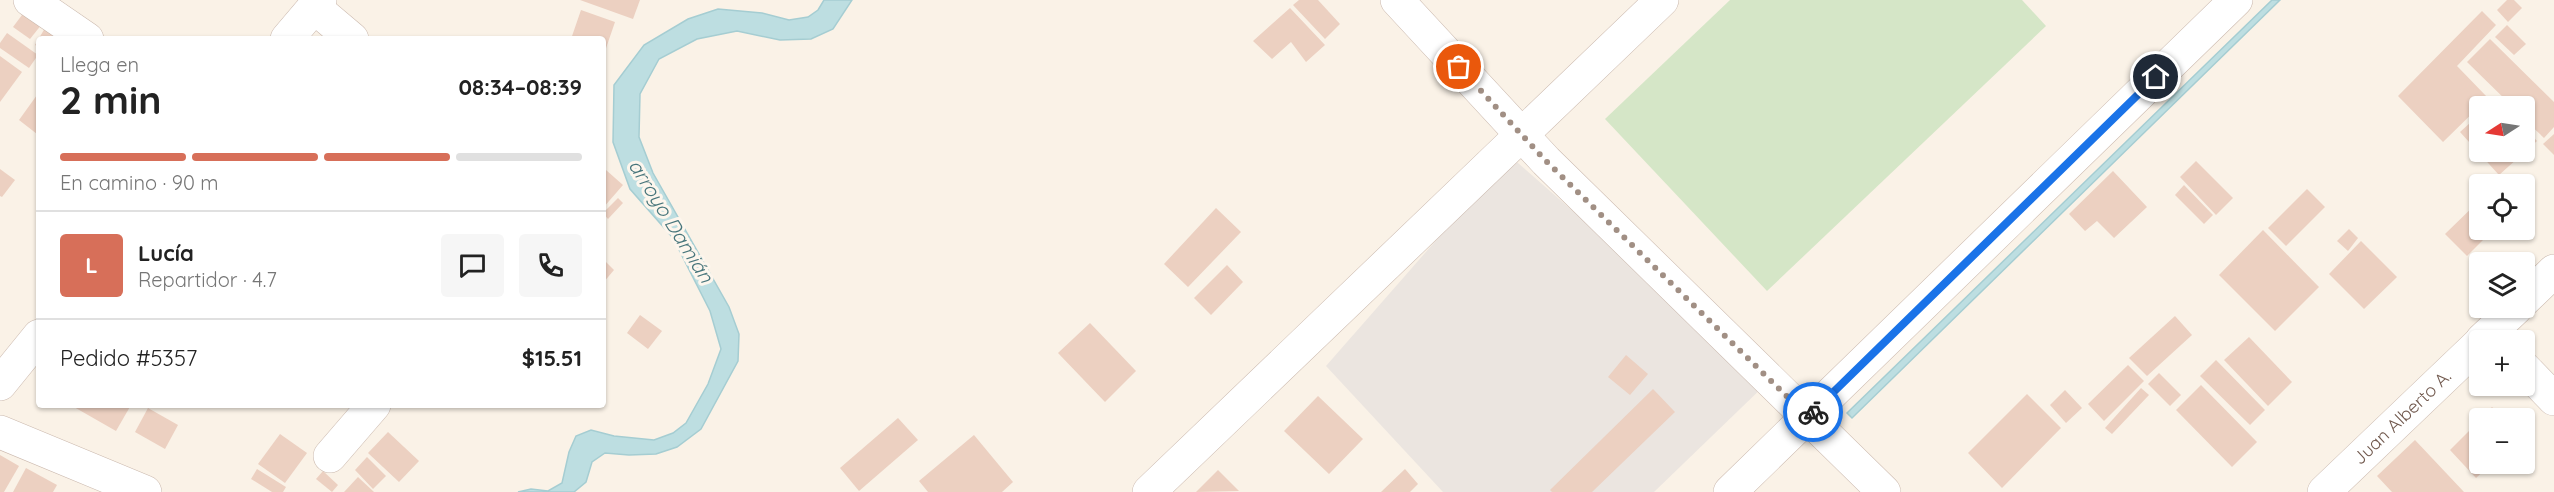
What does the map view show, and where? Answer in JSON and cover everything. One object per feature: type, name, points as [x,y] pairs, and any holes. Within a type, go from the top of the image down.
[{"type":"street","points":[[30,0],[83,36]]},
{"type":"street","points":[[1397,0],[1546,161],[1884,492]]},
{"type":"street","points":[[1149,492],[1662,0]]},
{"type":"street","points":[[1730,492],[2236,0]]},
{"type":"street","points":[[289,36],[317,4],[349,36]]},
{"type":"street","points":[[2535,289],[2554,271]]},
{"type":"street","name":"Juan Alberto A.","points":[[2495,330],[2507,318]]},
{"type":"street","points":[[0,384],[36,340]]},
{"type":"street","name":"Juan Alberto A.","points":[[2324,492],[2469,356]]},
{"type":"street","points":[[2535,379],[2554,399]]},
{"type":"street","points":[[330,456],[371,408]]},
{"type":"street","points":[[0,432],[145,492]]},
{"type":"shaded area","points":[[1510,156],[1768,382],[1654,492],[1443,492],[1326,366]]},
{"type":"green space","points":[[1730,0],[2022,0],[2046,26],[1767,291],[1605,119]]},
{"type":"water","name":"arroyo Damián","points":[[824,0],[852,0],[833,29],[811,39],[780,40],[737,31],[697,39],[659,59],[640,94],[639,137],[653,173],[729,307],[739,334],[738,361],[701,429],[677,447],[656,454],[605,453],[592,462],[586,482],[574,492],[518,492],[531,489],[548,491],[562,483],[569,452],[576,436],[591,430],[614,436],[654,440],[673,433],[686,423],[708,384],[721,349],[710,311],[673,238],[630,189],[613,142],[614,85],[644,45],[688,19],[718,9],[762,13],[789,20],[808,17],[818,10]]},
{"type":"water","points":[[2272,0],[2280,0],[1852,418],[1847,413]]},
{"type":"building","points":[[580,0],[640,0],[633,19]]},
{"type":"building","points":[[1299,0],[1318,0],[1340,24],[1325,39],[1293,5]]},
{"type":"building","points":[[2507,0],[2514,0],[2522,8],[2508,22],[2497,10]]},
{"type":"building","points":[[1290,8],[1325,45],[1306,62],[1291,42],[1272,59],[1253,41]]},
{"type":"building","points":[[581,10],[615,22],[606,48],[606,36],[572,36]]},
{"type":"building","points":[[25,11],[42,24],[30,39],[13,27]]},
{"type":"building","points":[[2482,11],[2496,25],[2457,66],[2486,96],[2469,96],[2469,117],[2443,142],[2398,96]]},
{"type":"building","points":[[2507,25],[2526,44],[2514,55],[2495,37]]},
{"type":"building","points":[[45,28],[56,34],[55,36],[40,36]]},
{"type":"building","points":[[7,33],[36,54],[36,58],[29,68],[0,48],[0,43]]},
{"type":"building","points":[[2490,39],[2554,102],[2554,127],[2544,138],[2535,129],[2535,96],[2502,96],[2467,62]]},
{"type":"building","points":[[0,56],[22,72],[0,102]]},
{"type":"building","points":[[36,96],[36,133],[19,120]]},
{"type":"building","points":[[2469,124],[2469,142],[2460,132]]},
{"type":"building","points":[[2554,134],[2554,155],[2543,144]]},
{"type":"building","points":[[2196,161],[2233,198],[2216,215],[2180,177]]},
{"type":"building","points":[[2487,162],[2514,162],[2500,174]]},
{"type":"building","points":[[0,169],[15,180],[2,197],[0,196]]},
{"type":"building","points":[[606,170],[623,185],[606,205]]},
{"type":"building","points":[[2113,171],[2147,207],[2114,238],[2097,221],[2085,231],[2069,214]]},
{"type":"building","points":[[2184,185],[2213,215],[2204,224],[2175,195]]},
{"type":"building","points":[[2307,189],[2325,207],[2286,246],[2268,228]]},
{"type":"building","points":[[618,198],[623,203],[608,219],[606,210]]},
{"type":"building","points":[[1216,208],[1241,232],[1188,287],[1164,264]]},
{"type":"building","points":[[2469,211],[2469,240],[2483,240],[2467,256],[2445,234]]},
{"type":"building","points":[[2349,229],[2358,238],[2348,251],[2337,241]]},
{"type":"building","points":[[2263,230],[2319,287],[2275,331],[2219,275]]},
{"type":"building","points":[[2361,241],[2397,277],[2364,309],[2329,274]]},
{"type":"building","points":[[606,262],[614,270],[606,279]]},
{"type":"building","points":[[1227,265],[1243,282],[1211,315],[1194,298]]},
{"type":"building","points":[[640,315],[662,331],[648,349],[627,333]]},
{"type":"building","points":[[2175,316],[2192,335],[2147,376],[2129,358]]},
{"type":"building","points":[[1090,323],[1136,371],[1105,402],[1058,353]]},
{"type":"building","points":[[2249,337],[2292,382],[2268,406],[2224,360]]},
{"type":"building","points":[[1626,355],[1648,374],[1630,395],[1608,377]]},
{"type":"building","points":[[2216,360],[2265,410],[2250,425],[2200,376]]},
{"type":"building","points":[[2128,365],[2144,381],[2104,421],[2088,404]]},
{"type":"building","points":[[2159,373],[2181,395],[2170,406],[2148,384]]},
{"type":"building","points":[[2201,385],[2257,442],[2232,467],[2176,410]]},
{"type":"building","points":[[2141,388],[2149,395],[2112,434],[2105,428]]},
{"type":"building","points":[[1653,389],[1675,412],[1592,492],[1552,492],[1550,490]]},
{"type":"building","points":[[2065,390],[2082,408],[2066,423],[2050,405]]},
{"type":"building","points":[[2027,394],[2061,428],[2002,488],[1968,453]]},
{"type":"building","points":[[1318,396],[1363,439],[1329,474],[1284,431]]},
{"type":"building","points":[[76,408],[129,408],[116,431]]},
{"type":"building","points":[[148,408],[178,425],[165,449],[135,432]]},
{"type":"building","points":[[898,418],[918,440],[859,491],[840,468]]},
{"type":"building","points":[[2469,431],[2469,470],[2450,450]]},
{"type":"building","points":[[388,432],[419,461],[399,482],[368,453]]},
{"type":"building","points":[[280,434],[307,453],[285,483],[258,464]]},
{"type":"building","points":[[974,435],[1013,482],[1002,492],[928,492],[919,481]]},
{"type":"building","points":[[2415,440],[2464,492],[2392,492],[2377,476]]},
{"type":"building","points":[[0,455],[19,466],[4,492],[0,492]]},
{"type":"building","points":[[367,457],[386,476],[373,489],[355,470]]},
{"type":"building","points":[[26,468],[57,485],[53,492],[13,492]]},
{"type":"building","points":[[257,469],[286,487],[283,492],[272,492],[251,479]]},
{"type":"building","points":[[1405,469],[1418,484],[1410,492],[1381,492]]},
{"type":"building","points":[[1218,470],[1239,491],[1196,492]]},
{"type":"building","points":[[323,471],[338,485],[332,492],[316,479]]},
{"type":"building","points":[[358,477],[374,492],[344,492]]},
{"type":"way so far","points":[[1459,67],[1546,161],[1808,417],[1813,412]]},
{"type":"route","points":[[1813,412],[2156,77]]}]
